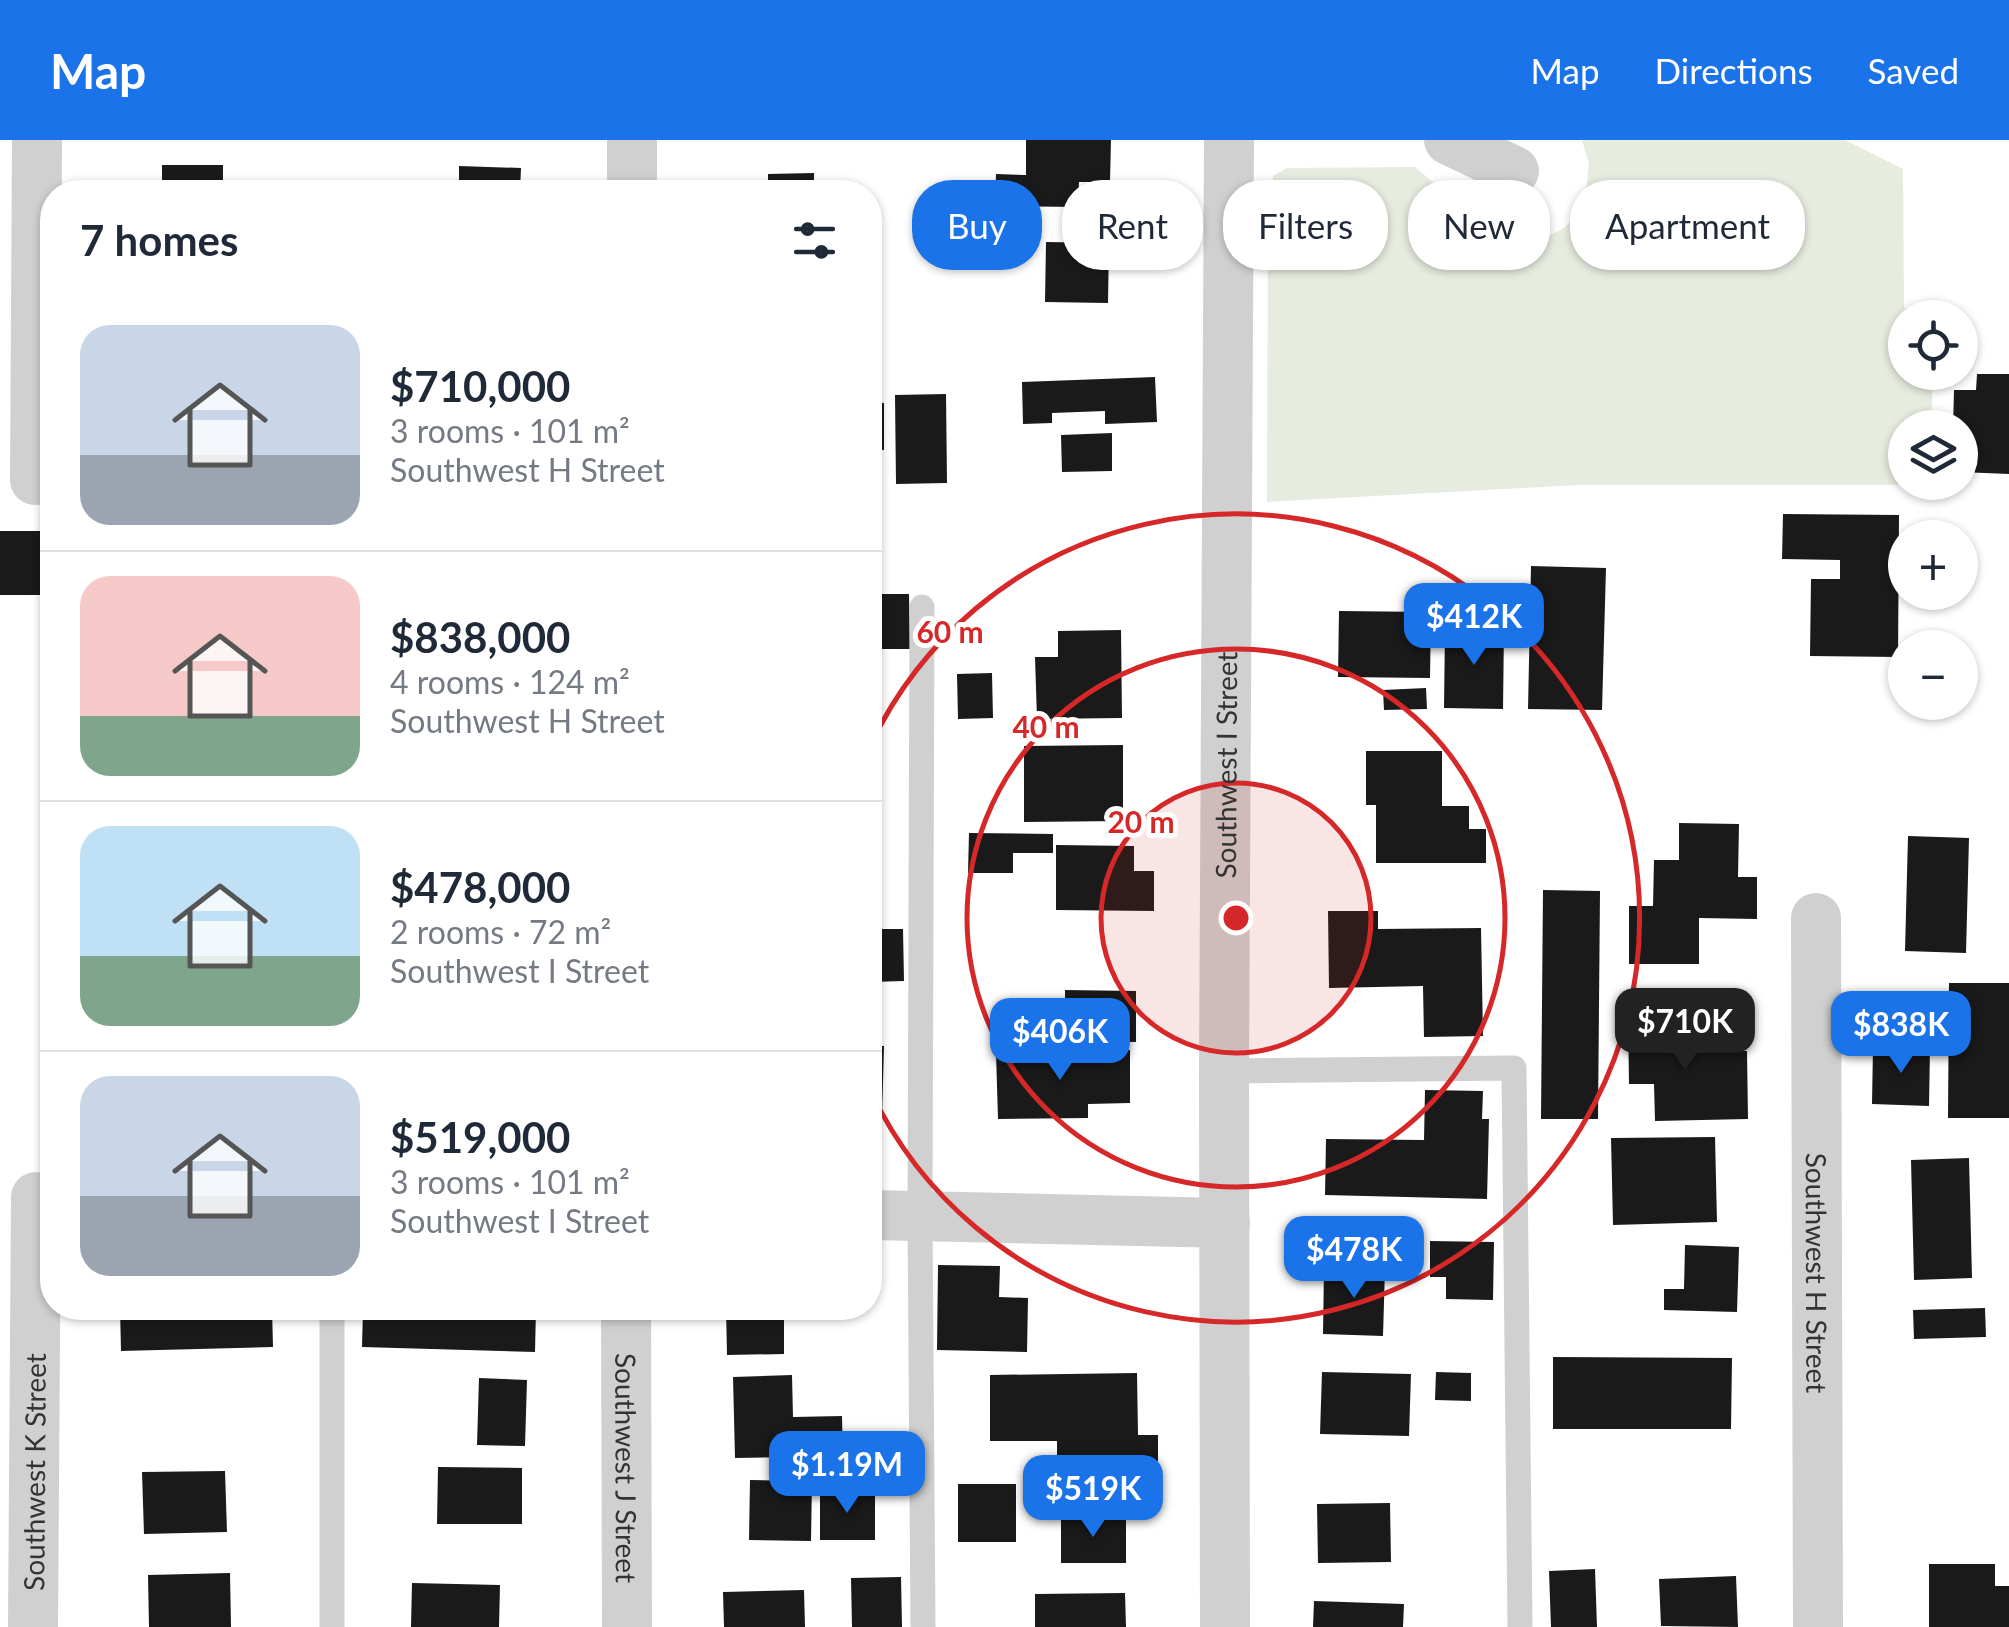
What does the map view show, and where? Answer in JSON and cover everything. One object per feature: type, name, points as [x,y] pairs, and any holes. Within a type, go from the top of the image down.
[{"type":"street","points":[[35,480],[37,140]]},
{"type":"street","points":[[632,140],[632,180]]},
{"type":"street","name":"Southwest I Street","points":[[1226,1627],[1224,1071],[1229,140]]},
{"type":"street","points":[[1449,140],[1514,172]]},
{"type":"street","name":"Southwest H Street","points":[[1816,918],[1818,1627]]},
{"type":"street","name":"Southwest K Street","points":[[29,1197],[33,1627]]},
{"type":"street","points":[[882,1216],[1224,1223]]},
{"type":"street","name":"Southwest J Street","points":[[626,1320],[627,1627]]},
{"type":"lane","points":[[922,607],[923,1627]]},
{"type":"lane","points":[[1224,1071],[1514,1068],[1520,1627]]},
{"type":"lane","points":[[332,1320],[332,1627]]},
{"type":"shaded area","points":[[1582,140],[1845,140],[1903,169],[1904,300],[1888,300],[1888,390],[1932,390],[1932,410],[1888,410],[1888,485],[1578,485],[1267,502],[1268,270],[1388,270],[1388,180],[1272,180],[1287,168],[1415,167],[1430,180],[1408,180],[1408,270],[1550,270],[1550,235],[1570,223],[1570,270],[1805,270],[1805,180],[1587,180],[1589,164]]},
{"type":"building","points":[[1026,140],[1111,140],[1110,180],[1062,180],[1062,207],[1042,207],[1042,180],[996,180],[996,174],[1026,175]]},
{"type":"building","points":[[162,165],[223,165],[223,180],[162,180]]},
{"type":"building","points":[[459,166],[521,168],[520,180],[459,180]]},
{"type":"building","points":[[814,173],[814,180],[768,180],[768,174]]},
{"type":"building","points":[[1046,242],[1062,242],[1062,270],[1109,270],[1108,303],[1045,302]]},
{"type":"building","points":[[1978,374],[2009,374],[2009,474],[1978,473],[1978,410],[1953,410],[1954,390],[1978,390]]},
{"type":"building","points":[[1155,377],[1157,422],[1105,424],[1105,411],[1052,413],[1052,423],[1023,424],[1022,382]]},
{"type":"building","points":[[946,394],[947,483],[896,484],[895,395]]},
{"type":"building","points":[[882,403],[884,403],[882,450]]},
{"type":"building","points":[[1112,433],[1112,471],[1062,472],[1061,435]]},
{"type":"building","points":[[1783,514],[1899,515],[1899,520],[1888,520],[1888,610],[1898,610],[1898,630],[1888,630],[1888,657],[1810,656],[1811,579],[1840,579],[1840,560],[1782,559]]},
{"type":"building","points":[[0,531],[40,531],[40,595],[0,595]]},
{"type":"building","points":[[1531,566],[1606,568],[1602,710],[1528,709]]},
{"type":"building","points":[[882,594],[909,594],[910,649],[882,649]]},
{"type":"building","points":[[1339,611],[1431,612],[1430,678],[1338,677]]},
{"type":"building","points":[[1445,628],[1504,628],[1503,709],[1444,708]]},
{"type":"building","points":[[1121,630],[1122,718],[1037,719],[1035,657],[1058,657],[1058,631]]},
{"type":"building","points":[[992,673],[993,718],[958,719],[957,674]]},
{"type":"building","points":[[1426,688],[1427,709],[1384,710],[1383,690]]},
{"type":"building","points":[[1123,745],[1123,821],[1024,822],[1024,746]]},
{"type":"building","points":[[1366,751],[1442,751],[1442,806],[1469,806],[1469,829],[1486,829],[1486,863],[1376,863],[1376,805],[1366,805]]},
{"type":"building","points":[[1679,823],[1739,824],[1738,877],[1757,877],[1757,919],[1699,918],[1699,964],[1629,964],[1629,906],[1653,906],[1654,860],[1679,860]]},
{"type":"building","points":[[969,833],[1053,834],[1053,853],[1013,853],[1013,873],[968,873]]},
{"type":"building","points":[[1908,836],[1969,838],[1966,953],[1905,951]]},
{"type":"building","points":[[1056,845],[1134,846],[1134,871],[1154,871],[1154,911],[1056,910]]},
{"type":"building","points":[[1543,890],[1600,891],[1598,1119],[1541,1119]]},
{"type":"building","points":[[1328,911],[1378,911],[1378,929],[1481,928],[1483,1036],[1424,1037],[1423,986],[1329,988]]},
{"type":"building","points":[[882,929],[903,929],[904,981],[882,982]]},
{"type":"building","points":[[1949,983],[2009,983],[2009,1118],[1948,1118]]},
{"type":"building","points":[[1065,990],[1136,991],[1136,1042],[1065,1041]]},
{"type":"building","points":[[1628,1011],[1675,1011],[1676,1052],[1747,1051],[1748,1119],[1655,1121],[1654,1084],[1629,1084]]},
{"type":"building","points":[[882,1046],[884,1046],[882,1117]]},
{"type":"building","points":[[1873,1047],[1930,1047],[1929,1106],[1872,1104]]},
{"type":"building","points":[[1130,1050],[1130,1103],[1088,1104],[1088,1118],[998,1119],[996,1053]]},
{"type":"building","points":[[1425,1090],[1483,1091],[1482,1119],[1489,1119],[1487,1199],[1325,1195],[1326,1139],[1424,1140]]},
{"type":"building","points":[[1715,1137],[1717,1222],[1613,1225],[1611,1138]]},
{"type":"building","points":[[1969,1158],[1972,1278],[1914,1280],[1911,1160]]},
{"type":"building","points":[[1430,1241],[1494,1242],[1493,1300],[1446,1299],[1446,1277],[1430,1277]]},
{"type":"building","points":[[1685,1245],[1739,1247],[1737,1312],[1664,1310],[1664,1289],[1684,1289]]},
{"type":"building","points":[[938,1265],[1000,1266],[999,1297],[1028,1298],[1027,1352],[937,1350]]},
{"type":"building","points":[[1324,1267],[1385,1268],[1383,1336],[1323,1334]]},
{"type":"building","points":[[1985,1308],[1986,1337],[1914,1339],[1913,1310]]},
{"type":"building","points":[[120,1320],[272,1320],[273,1347],[121,1351]]},
{"type":"building","points":[[363,1320],[536,1320],[535,1352],[362,1347]]},
{"type":"building","points":[[726,1320],[784,1320],[784,1354],[727,1355]]},
{"type":"building","points":[[1553,1357],[1732,1358],[1731,1429],[1553,1429]]},
{"type":"building","points":[[1322,1372],[1411,1374],[1409,1436],[1320,1434]]},
{"type":"building","points":[[1436,1372],[1471,1373],[1471,1401],[1435,1400]]},
{"type":"building","points":[[1137,1373],[1138,1435],[1158,1435],[1158,1461],[1057,1463],[1057,1441],[990,1441],[990,1375]]},
{"type":"building","points":[[792,1375],[793,1417],[842,1416],[843,1456],[735,1458],[733,1377]]},
{"type":"building","points":[[479,1378],[527,1380],[525,1446],[477,1445]]},
{"type":"building","points":[[438,1467],[522,1468],[522,1524],[437,1524]]},
{"type":"building","points":[[225,1471],[227,1532],[144,1534],[142,1472]]},
{"type":"building","points":[[750,1480],[812,1481],[811,1541],[749,1540]]},
{"type":"building","points":[[958,1484],[1016,1484],[1016,1542],[958,1542]]},
{"type":"building","points":[[820,1492],[875,1493],[875,1540],[820,1540]]},
{"type":"building","points":[[1390,1503],[1391,1562],[1318,1563],[1317,1504]]},
{"type":"building","points":[[1061,1518],[1126,1518],[1126,1563],[1061,1563]]},
{"type":"building","points":[[1929,1564],[1995,1564],[1995,1586],[2009,1586],[2009,1627],[1929,1627]]},
{"type":"building","points":[[1595,1569],[1597,1627],[1551,1627],[1549,1571]]},
{"type":"building","points":[[230,1573],[231,1627],[149,1627],[148,1575]]},
{"type":"building","points":[[1736,1576],[1738,1627],[1661,1626],[1659,1579]]},
{"type":"building","points":[[901,1577],[902,1627],[852,1627],[851,1578]]},
{"type":"building","points":[[412,1583],[500,1585],[499,1627],[411,1627]]},
{"type":"building","points":[[804,1590],[805,1627],[724,1627],[723,1592]]},
{"type":"building","points":[[1125,1593],[1126,1627],[1035,1627],[1035,1594]]},
{"type":"building","points":[[1314,1601],[1404,1604],[1403,1627],[1313,1627]]}]
